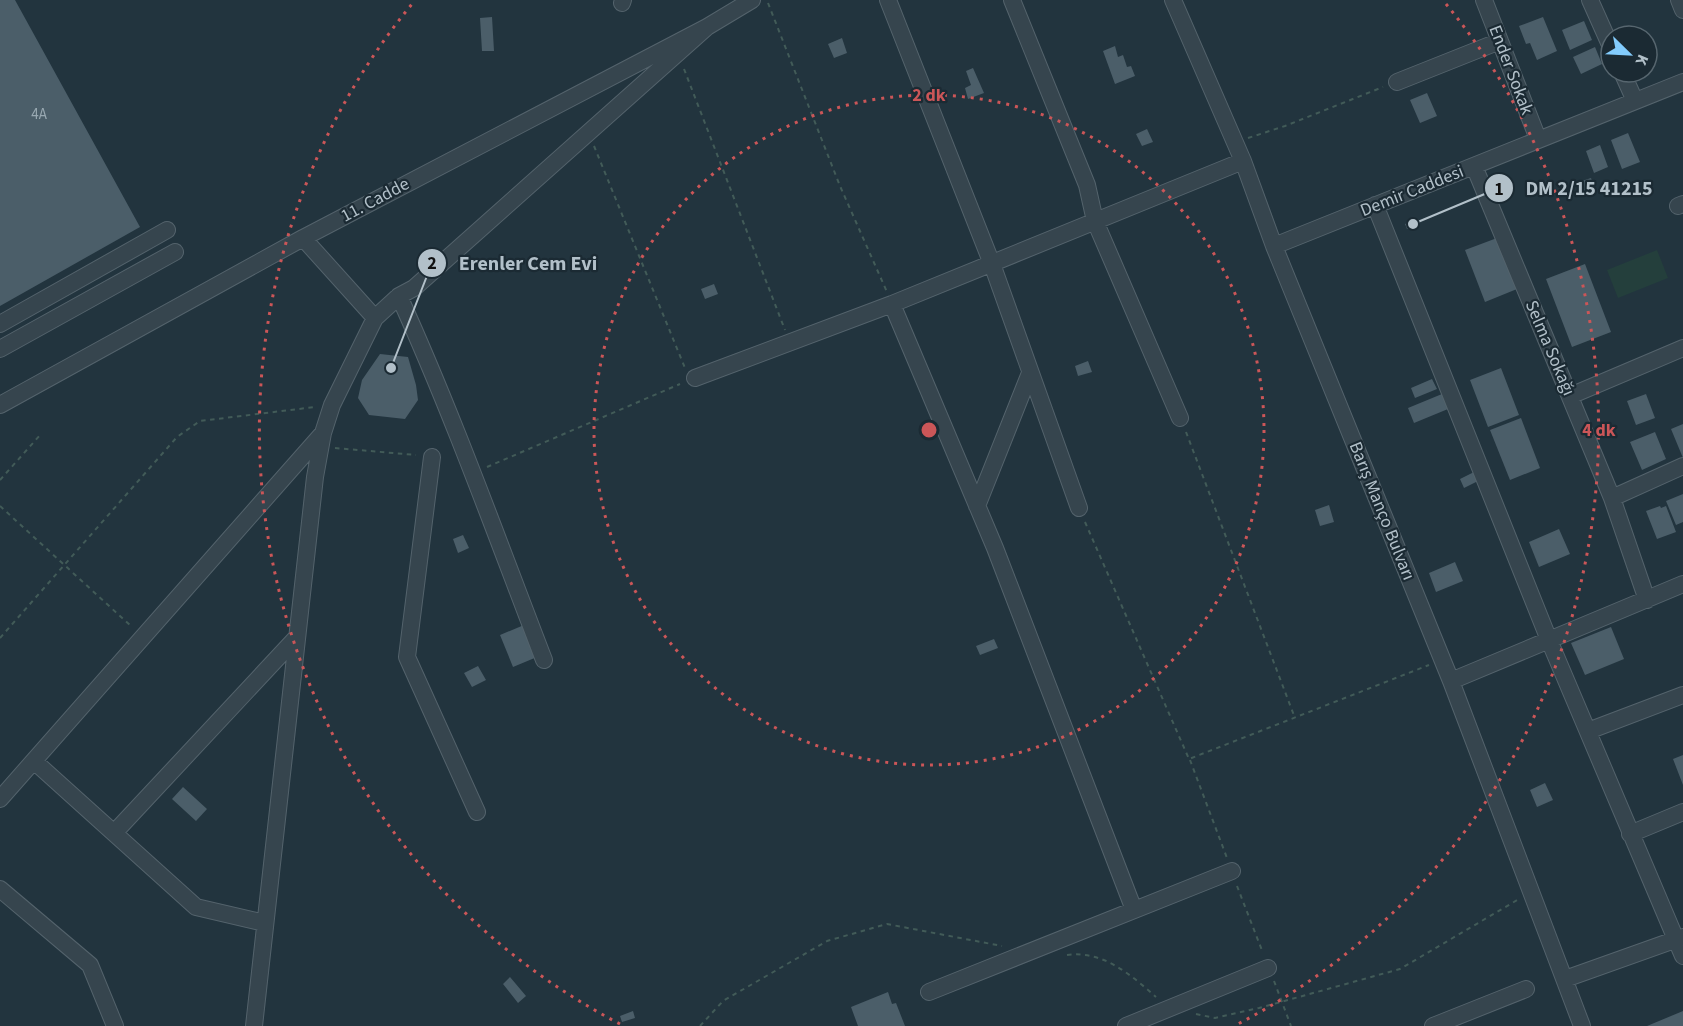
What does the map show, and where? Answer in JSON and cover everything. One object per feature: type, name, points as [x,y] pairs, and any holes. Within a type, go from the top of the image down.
[{"type":"street","name":"11. Cadde","points":[[0,405],[303,238],[707,27],[752,0]]},
{"type":"street","points":[[888,0],[992,264],[1078,508]]},
{"type":"street","points":[[1012,0],[1087,185],[1095,221],[1180,418]]},
{"type":"street","name":"Barış Manço Bulvarı","points":[[1173,0],[1243,161],[1274,246],[1443,660],[1582,1026]]},
{"type":"street","name":"Ender Sokak","points":[[1484,0],[1538,139]]},
{"type":"street","points":[[1590,0],[1601,24]]},
{"type":"street","points":[[1678,0],[1683,10]]},
{"type":"street","points":[[254,1026],[315,477],[332,405],[375,318],[399,296],[414,288],[707,27]]},
{"type":"street","points":[[1397,82],[1500,41]]},
{"type":"street","name":"Demir Caddesi","points":[[1274,246],[1683,81]]},
{"type":"street","points":[[1627,84],[1635,101]]},
{"type":"street","points":[[693,379],[892,304],[1243,161]]},
{"type":"street","name":"Selma Sokağı","points":[[1474,166],[1612,498],[1647,600]]},
{"type":"street","points":[[1375,205],[1549,640],[1630,834],[1680,938],[1683,956]]},
{"type":"street","points":[[0,324],[167,230]]},
{"type":"street","points":[[303,238],[375,318]]},
{"type":"street","points":[[0,349],[175,252]]},
{"type":"street","points":[[399,296],[474,473],[544,660]]},
{"type":"street","points":[[892,304],[995,548],[1134,910]]},
{"type":"street","points":[[19,313],[31,332]]},
{"type":"street","points":[[1570,396],[1683,348]]},
{"type":"street","points":[[977,506],[1030,373]]},
{"type":"street","points":[[0,799],[322,440]]},
{"type":"street","points":[[432,457],[407,657],[477,812]]},
{"type":"street","points":[[1612,498],[1683,466]]},
{"type":"street","points":[[1451,681],[1683,584]]},
{"type":"street","points":[[114,833],[297,637]]},
{"type":"street","points":[[1588,731],[1683,695]]},
{"type":"street","points":[[34,761],[196,907],[265,923]]},
{"type":"street","points":[[1630,834],[1683,812]]},
{"type":"street","points":[[929,992],[1232,871]]},
{"type":"street","points":[[0,889],[90,964],[115,1026]]},
{"type":"street","points":[[1565,979],[1680,938]]},
{"type":"street","points":[[1126,1026],[1268,968]]},
{"type":"street","points":[[1433,1026],[1526,989]]},
{"type":"path","points":[[767,0],[840,186],[892,304]]},
{"type":"path","points":[[678,53],[790,342]]},
{"type":"path","points":[[1234,143],[1285,126],[1308,115],[1397,82]]},
{"type":"path","points":[[474,473],[693,379],[588,132]]},
{"type":"path","points":[[0,638],[177,437],[200,422],[332,405]]},
{"type":"path","points":[[1180,418],[1295,718]]},
{"type":"path","points":[[0,480],[41,434]]},
{"type":"path","points":[[322,440],[432,457]]},
{"type":"path","points":[[0,506],[143,637]]},
{"type":"path","points":[[1078,508],[1189,759],[1291,1026]]},
{"type":"path","points":[[1189,759],[1443,660]]},
{"type":"path","points":[[1194,1014],[1215,1018],[1400,969],[1532,892]]},
{"type":"path","points":[[700,1026],[723,1002],[827,941],[887,924],[1015,949],[1024,954]]},
{"type":"path","points":[[1064,955],[1074,954],[1102,959],[1127,972],[1170,1008]]},
{"type":"green space","points":[[1657,250],[1668,278],[1618,298],[1607,270]]},
{"type":"building","points":[[0,0],[15,0],[140,227],[0,306]]},
{"type":"building","points":[[492,17],[494,51],[482,51],[480,18]]},
{"type":"building","points":[[1543,17],[1557,51],[1537,60],[1530,43],[1526,44],[1519,26]]},
{"type":"building","points":[[1584,21],[1592,40],[1570,50],[1562,30]]},
{"type":"building","points":[[842,38],[847,53],[834,58],[828,44]]},
{"type":"building","points":[[1115,46],[1118,57],[1123,55],[1127,67],[1131,66],[1135,76],[1115,84],[1103,51]]},
{"type":"building","points":[[1595,47],[1599,57],[1599,65],[1581,74],[1573,57]]},
{"type":"building","points":[[973,68],[984,93],[968,99],[965,88],[971,85],[966,71]]},
{"type":"building","points":[[1427,93],[1437,116],[1420,123],[1410,100]]},
{"type":"building","points":[[1147,129],[1153,142],[1142,146],[1136,134]]},
{"type":"building","points":[[1628,133],[1640,162],[1622,169],[1611,140]]},
{"type":"building","points":[[1600,145],[1608,167],[1594,173],[1586,151]]},
{"type":"building","points":[[1591,178],[1594,187],[1583,191],[1579,182]]},
{"type":"building","points":[[1418,219],[1420,224],[1407,229],[1405,224]]},
{"type":"building","points":[[1497,238],[1517,289],[1485,302],[1465,250]]},
{"type":"building","points":[[1585,264],[1611,332],[1572,347],[1546,279]]},
{"type":"building","points":[[714,284],[718,294],[705,299],[701,289]]},
{"type":"building","points":[[380,354],[408,357],[418,400],[405,419],[369,415],[358,398],[362,380]]},
{"type":"building","points":[[1088,361],[1092,372],[1078,376],[1075,366]]},
{"type":"building","points":[[1501,368],[1519,415],[1488,427],[1470,380]]},
{"type":"building","points":[[1432,379],[1437,389],[1415,398],[1411,388]]},
{"type":"building","points":[[1442,394],[1448,409],[1414,423],[1408,408]]},
{"type":"building","points":[[1646,394],[1655,418],[1636,425],[1627,401]]},
{"type":"building","points":[[1521,418],[1540,468],[1510,480],[1490,430]]},
{"type":"building","points":[[1683,424],[1683,458],[1671,429]]},
{"type":"building","points":[[1655,432],[1666,459],[1642,470],[1630,442]]},
{"type":"building","points":[[1474,472],[1478,481],[1464,488],[1460,479]]},
{"type":"building","points":[[1683,494],[1683,522],[1676,525],[1666,501]]},
{"type":"building","points":[[1329,505],[1334,522],[1320,526],[1315,510]]},
{"type":"building","points":[[1660,506],[1661,508],[1666,506],[1676,532],[1657,539],[1646,511]]},
{"type":"building","points":[[1559,529],[1570,554],[1539,567],[1529,542]]},
{"type":"building","points":[[463,535],[469,548],[458,553],[453,539]]},
{"type":"building","points":[[1455,562],[1463,581],[1436,592],[1429,573]]},
{"type":"building","points":[[524,625],[537,657],[513,667],[500,635]]},
{"type":"building","points":[[1611,627],[1624,659],[1585,675],[1571,643]]},
{"type":"building","points":[[994,639],[998,648],[980,655],[976,646]]},
{"type":"building","points":[[478,666],[486,680],[472,687],[464,673]]},
{"type":"building","points":[[1683,755],[1683,785],[1673,759]]},
{"type":"building","points":[[1545,783],[1553,800],[1537,807],[1530,790]]},
{"type":"building","points":[[183,787],[207,809],[196,821],[172,799]]},
{"type":"building","points":[[510,977],[526,996],[518,1003],[503,984]]},
{"type":"building","points":[[888,992],[892,1004],[896,1003],[905,1026],[858,1026],[851,1007]]},
{"type":"building","points":[[633,1011],[635,1018],[622,1022],[620,1016]]},
{"type":"building","points":[[1683,1011],[1683,1026],[1647,1026]]},
{"type":"place","name":"DM 2/15 41215","points":[[1413,224]]},
{"type":"place","name":"Erenler Cem Evi","points":[[391,368]]}]
